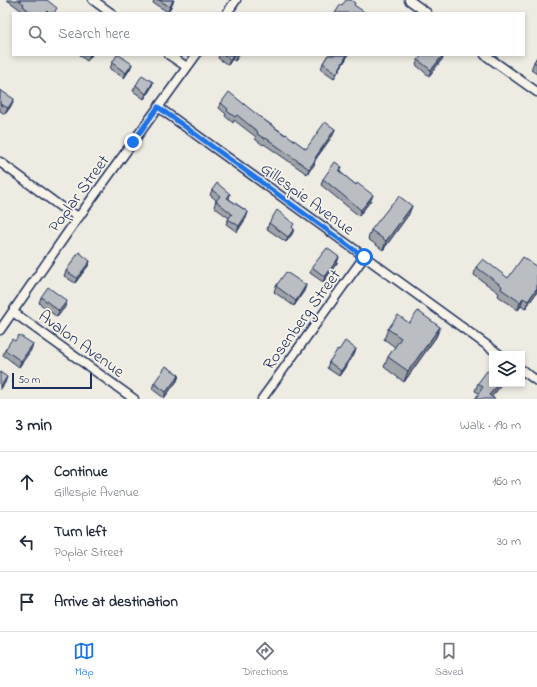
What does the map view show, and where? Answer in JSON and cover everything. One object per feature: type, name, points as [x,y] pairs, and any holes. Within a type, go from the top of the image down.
[{"type":"street","points":[[93,0],[110,12]]},
{"type":"street","points":[[228,12],[236,0]]},
{"type":"street","points":[[409,0],[426,12]]},
{"type":"street","points":[[170,56],[187,67]]},
{"type":"street","name":"Poplar Street","points":[[0,330],[79,217],[195,56]]},
{"type":"street","points":[[486,56],[537,92]]},
{"type":"street","name":"Gillespie Avenue","points":[[158,107],[495,351]]},
{"type":"street","points":[[0,162],[61,207],[79,217]]},
{"type":"street","name":"Rosenberg Street","points":[[262,399],[364,257]]},
{"type":"street","name":"Avalon Avenue","points":[[13,312],[134,399]]},
{"type":"street","points":[[525,372],[537,381]]},
{"type":"building","points":[[19,0],[47,0],[57,8],[55,12],[31,12],[23,6],[24,4]]},
{"type":"building","points":[[159,0],[173,0],[170,7]]},
{"type":"building","points":[[346,0],[351,0],[355,3],[354,5],[364,12],[336,12],[341,4],[342,5]]},
{"type":"building","points":[[116,56],[120,56],[132,64],[126,73],[112,63]]},
{"type":"building","points":[[225,56],[233,56],[230,60]]},
{"type":"building","points":[[327,56],[346,56],[337,73],[323,63]]},
{"type":"building","points":[[421,56],[442,56],[431,70],[418,60]]},
{"type":"building","points":[[537,57],[537,64],[534,62]]},
{"type":"building","points":[[142,75],[153,82],[146,94],[136,85]]},
{"type":"building","points":[[0,90],[14,99],[8,108],[0,104]]},
{"type":"building","points":[[229,92],[260,117],[306,149],[325,122],[335,129],[309,169],[266,138],[265,139],[257,134],[258,132],[237,115],[235,117],[227,111],[228,109],[221,103]]},
{"type":"building","points":[[335,162],[342,167],[339,171],[356,185],[357,183],[373,195],[361,210],[323,179]]},
{"type":"building","points":[[217,183],[230,194],[227,198],[248,212],[239,226],[228,219],[232,214],[216,201],[220,196],[212,190]]},
{"type":"building","points":[[399,196],[412,206],[386,241],[371,230]]},
{"type":"building","points":[[277,210],[294,224],[292,227],[294,229],[288,237],[269,223]]},
{"type":"building","points":[[327,248],[339,257],[325,277],[312,267]]},
{"type":"building","points":[[79,252],[90,261],[77,278],[66,271]]},
{"type":"building","points":[[523,257],[537,267],[537,288],[528,301],[523,298],[520,302],[501,289],[502,286],[476,267],[483,259],[508,278]]},
{"type":"building","points":[[286,272],[306,285],[296,301],[276,286]]},
{"type":"building","points":[[48,287],[67,301],[59,311],[41,297]]},
{"type":"building","points":[[418,311],[440,327],[408,371],[388,357],[401,338],[388,329],[398,315],[409,323]]},
{"type":"building","points":[[19,335],[33,344],[21,361],[5,350],[12,339],[15,341]]},
{"type":"building","points":[[345,341],[356,349],[341,371],[329,362]]},
{"type":"building","points":[[166,366],[179,375],[166,392],[154,383]]},
{"type":"building","points":[[487,371],[489,372],[489,387],[496,387],[489,395],[495,399],[475,399],[483,387],[478,383]]},
{"type":"building","points":[[0,372],[7,377],[0,387]]},
{"type":"route","points":[[133,142],[158,107],[364,257]]}]
